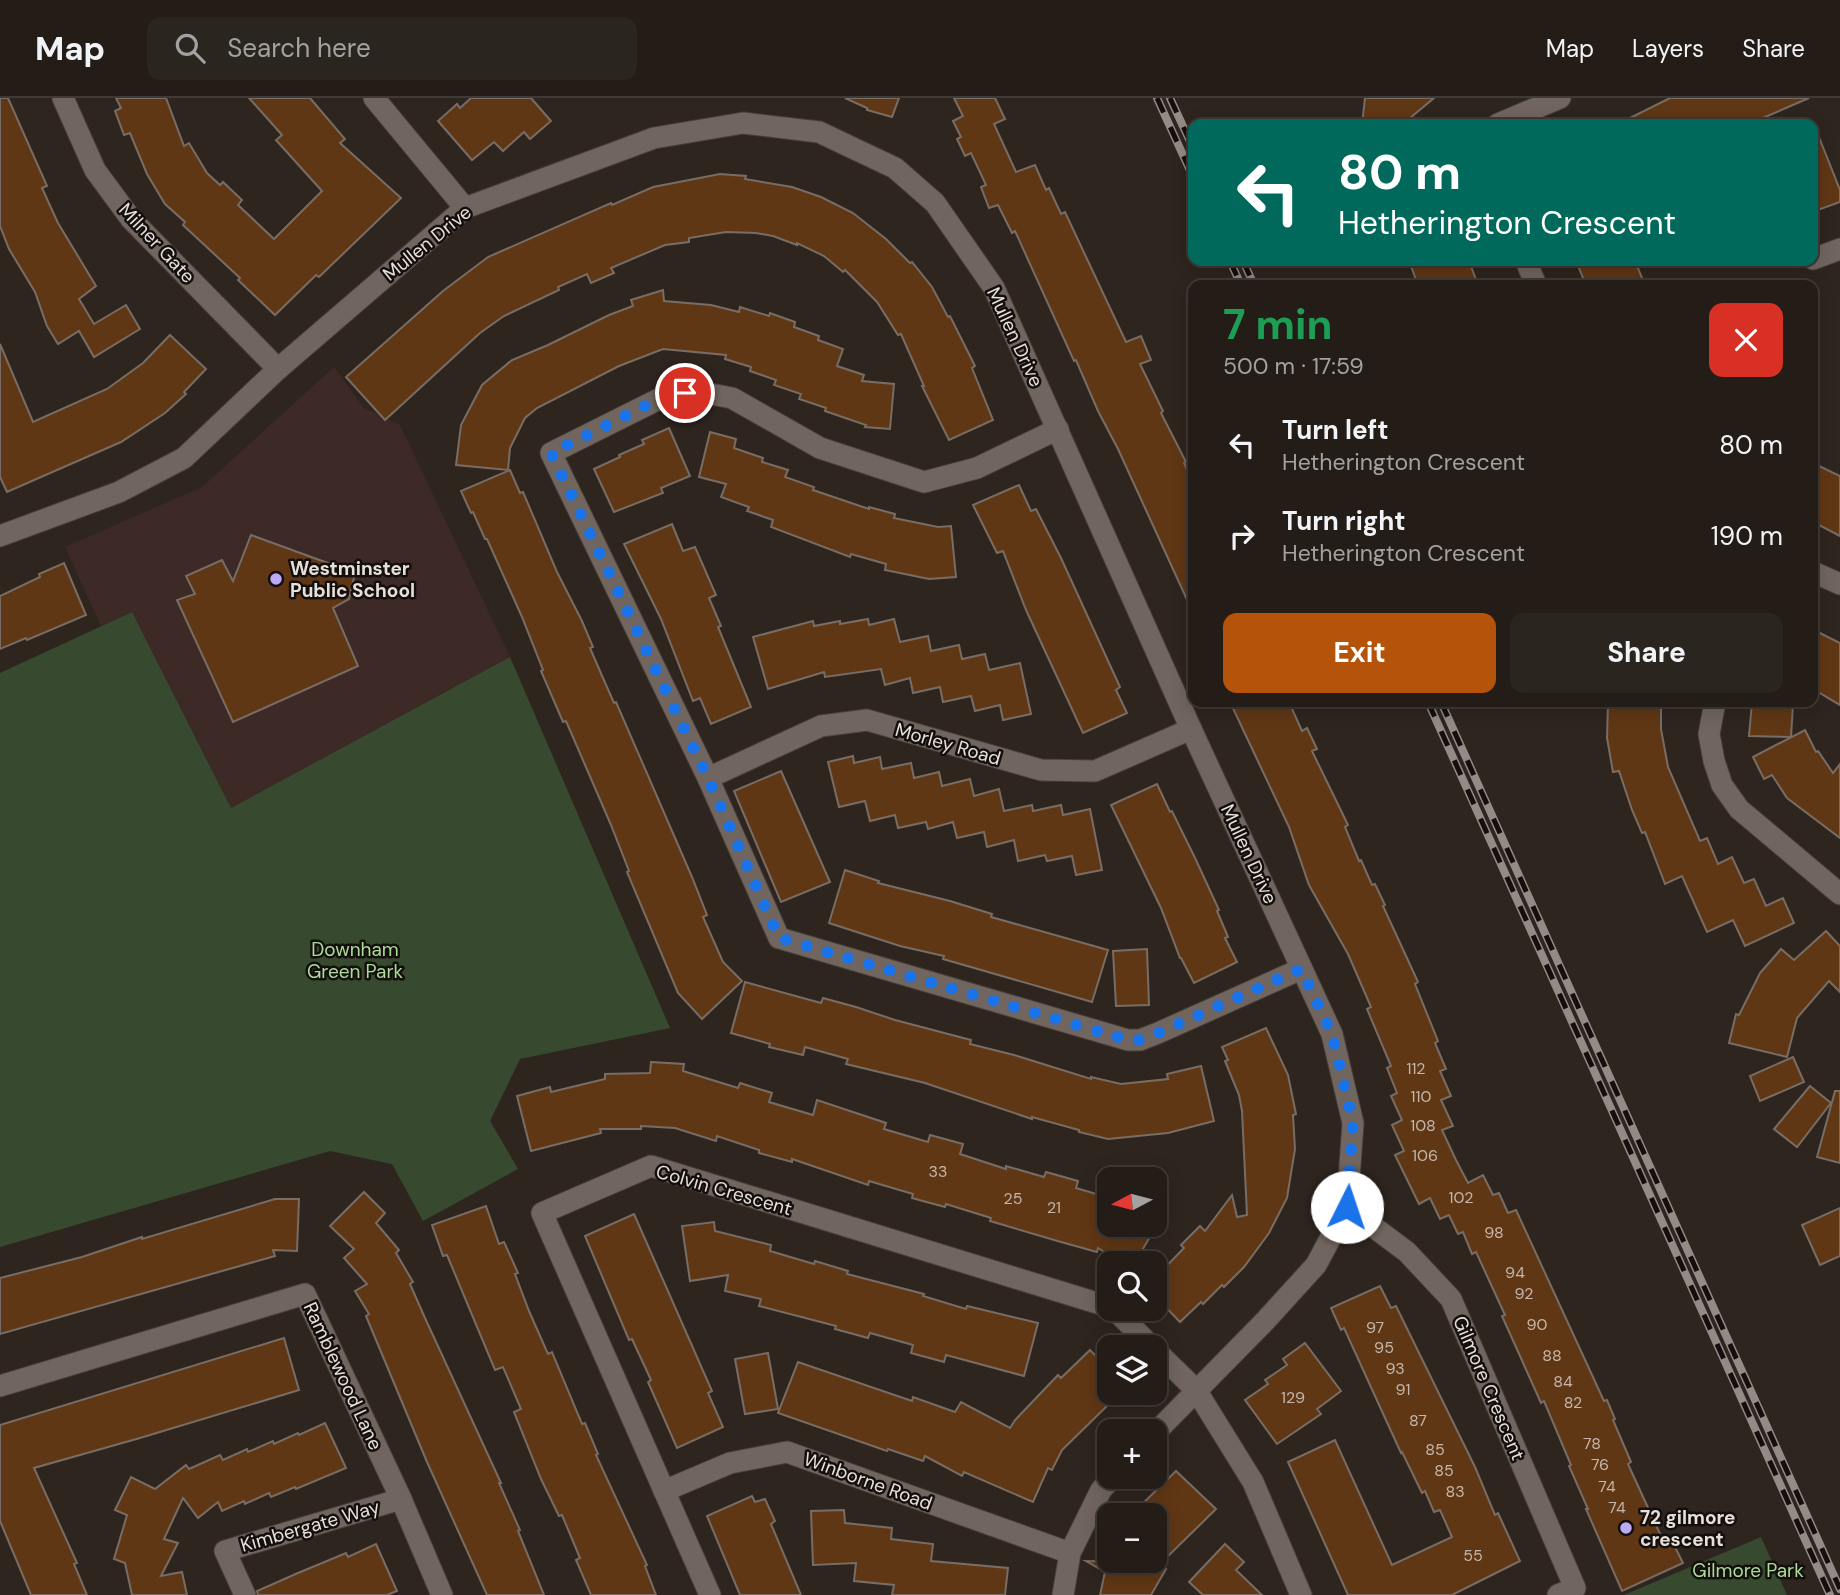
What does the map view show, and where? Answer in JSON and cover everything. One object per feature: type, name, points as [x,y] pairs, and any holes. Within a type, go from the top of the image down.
[{"type":"street","name":"Milner Gate","points":[[64,98],[95,170],[131,219],[278,369]]},
{"type":"street","points":[[374,98],[465,208]]},
{"type":"street","points":[[1510,119],[1560,98]]},
{"type":"street","name":"Mullen Drive","points":[[0,536],[120,492],[184,458],[278,369],[465,208],[654,138],[743,123],[819,132],[895,168],[935,203],[994,288],[1191,729],[1332,1034],[1353,1123],[1347,1207],[1316,1265],[1167,1420]]},
{"type":"street","points":[[1818,257],[1840,249]]},
{"type":"street","points":[[1058,429],[977,468],[924,482],[820,449],[732,398],[680,393],[669,394],[551,453],[708,778],[779,938],[1128,1040],[1140,1040],[1158,1033],[1301,969]]},
{"type":"street","points":[[1818,574],[1840,584]]},
{"type":"street","points":[[1714,707],[1709,734],[1722,785],[1739,809],[1840,894]]},
{"type":"street","name":"Morley Road","points":[[708,778],[821,726],[867,720],[1041,770],[1095,771],[1191,729]]},
{"type":"street","name":"Colvin Crescent","points":[[710,1595],[542,1213],[651,1167],[1097,1303]]},
{"type":"street","name":"Gilmore Crescent","points":[[1347,1207],[1407,1252],[1451,1300],[1576,1588],[1558,1595]]},
{"type":"street","name":"Ramblewood Lane","points":[[0,1386],[305,1294],[401,1499],[442,1595]]},
{"type":"street","name":"Colvin Crescent","points":[[1125,1321],[1140,1335]]},
{"type":"street","name":"Colvin Crescent","points":[[1167,1362],[1196,1390]]},
{"type":"street","points":[[1196,1390],[1253,1482],[1301,1595]]},
{"type":"street","name":"Winborne Road","points":[[664,1491],[730,1463],[787,1452],[1070,1553]]},
{"type":"street","points":[[1063,1595],[1070,1553],[1102,1489]]},
{"type":"street","name":"Kimbergate Way","points":[[245,1595],[225,1551],[401,1499]]},
{"type":"shaded area","name":"Westminster Public School","points":[[334,367],[364,408],[400,425],[510,657],[231,808],[132,612],[101,626],[65,547],[202,487]]},
{"type":"green space","name":"Downham Green Park","points":[[132,612],[231,808],[510,657],[670,1028],[520,1059],[490,1121],[518,1169],[423,1221],[392,1164],[330,1151],[0,1247],[0,673]]},
{"type":"green space","name":"Gilmore Park","points":[[1761,1537],[1787,1595],[1624,1595]]},
{"type":"building","points":[[0,98],[8,98],[47,186],[42,188],[58,223],[96,286],[79,299],[94,324],[126,305],[140,329],[94,357],[79,331],[58,344],[47,326],[35,292],[9,249],[0,226]]},
{"type":"building","points":[[116,98],[166,98],[184,146],[189,143],[207,173],[220,185],[223,182],[242,200],[238,205],[274,239],[322,191],[276,140],[282,135],[249,98],[310,98],[345,139],[340,143],[401,198],[275,315],[165,204],[147,174],[130,133],[124,135],[115,111],[121,108]]},
{"type":"building","points":[[471,98],[531,98],[551,121],[530,139],[524,132],[503,151],[494,142],[472,160],[438,121],[457,104],[460,108]]},
{"type":"building","points":[[845,98],[899,98],[892,117],[867,110]]},
{"type":"building","points":[[954,98],[995,98],[1005,119],[994,124],[1016,172],[1035,165],[1061,214],[1065,212],[1126,342],[1141,336],[1151,360],[1140,364],[1188,471],[1188,602],[1015,231],[1012,233],[998,205],[989,208],[981,187],[986,185],[971,153],[965,156],[957,139],[961,137],[953,121],[963,116]]},
{"type":"building","points":[[1365,98],[1434,98],[1409,119],[1363,119]]},
{"type":"building","points":[[1670,98],[1809,98],[1761,119],[1628,119]]},
{"type":"building","points":[[1818,135],[1840,190],[1840,202],[1818,210]]},
{"type":"building","points":[[720,174],[746,176],[745,179],[792,187],[821,197],[853,213],[912,262],[932,287],[948,317],[950,316],[975,366],[972,368],[993,420],[949,440],[922,386],[901,334],[898,335],[877,302],[845,270],[843,272],[824,256],[797,243],[756,233],[726,232],[689,238],[689,242],[665,245],[611,268],[614,273],[591,283],[587,274],[558,287],[559,290],[504,316],[480,333],[385,420],[346,377],[443,291],[488,257],[653,187]]},
{"type":"building","points":[[1411,266],[1471,266],[1476,280],[1416,280]]},
{"type":"building","points":[[1578,266],[1637,266],[1643,280],[1584,280]]},
{"type":"building","points":[[663,290],[664,301],[711,305],[739,312],[740,307],[769,316],[770,313],[795,322],[794,327],[819,336],[818,340],[843,349],[837,366],[864,375],[862,381],[894,384],[890,429],[865,427],[866,425],[825,411],[826,408],[799,399],[801,394],[774,385],[776,380],[750,371],[751,367],[725,359],[726,355],[663,349],[619,366],[537,408],[525,418],[510,448],[508,470],[456,465],[461,425],[482,385],[512,360],[633,306],[631,300]]},
{"type":"building","points":[[170,335],[206,369],[184,392],[186,394],[165,413],[121,442],[7,492],[0,477],[0,344],[33,422],[107,389],[143,363]]},
{"type":"building","points":[[669,428],[690,476],[661,488],[663,493],[614,512],[594,469],[644,444],[642,440]]},
{"type":"building","points":[[710,432],[736,439],[734,448],[763,458],[762,462],[788,470],[785,477],[814,487],[813,490],[869,509],[895,514],[894,518],[938,527],[951,526],[956,577],[929,579],[885,570],[886,564],[851,554],[850,557],[771,527],[773,520],[747,511],[749,507],[721,497],[726,484],[699,477]]},
{"type":"building","points":[[1818,465],[1840,476],[1840,536],[1818,525]]},
{"type":"building","points":[[510,470],[520,493],[523,492],[557,572],[582,621],[593,647],[590,648],[692,877],[707,915],[703,917],[723,962],[742,981],[702,1019],[678,993],[627,872],[629,871],[611,825],[541,671],[543,670],[522,617],[487,539],[461,491]]},
{"type":"building","points":[[1019,485],[1031,511],[1036,509],[1061,558],[1120,687],[1116,690],[1127,713],[1083,733],[1026,610],[1003,551],[997,553],[973,505]]},
{"type":"building","points":[[672,524],[683,551],[695,547],[716,595],[709,598],[721,626],[718,627],[751,707],[711,724],[700,698],[693,701],[661,619],[624,544]]},
{"type":"building","points":[[251,535],[355,573],[349,599],[333,608],[358,666],[233,722],[177,600],[195,594],[186,576],[222,560],[233,581]]},
{"type":"building","points":[[64,563],[86,615],[0,649],[0,596]]},
{"type":"building","points":[[868,619],[869,625],[894,619],[900,642],[928,636],[931,651],[959,645],[962,659],[985,654],[989,670],[1020,663],[1031,714],[1003,720],[1000,705],[975,711],[971,696],[943,702],[940,687],[913,693],[910,678],[885,685],[881,669],[825,677],[824,672],[768,689],[753,637],[813,621],[814,626]]},
{"type":"building","points":[[1818,632],[1840,643],[1840,705],[1818,692]]},
{"type":"building","points":[[1232,707],[1291,707],[1302,731],[1307,728],[1317,749],[1312,751],[1348,825],[1345,827],[1359,861],[1361,860],[1372,885],[1375,884],[1418,982],[1415,984],[1438,1041],[1435,1043],[1446,1069],[1440,1071],[1451,1096],[1441,1100],[1453,1126],[1442,1130],[1468,1183],[1483,1175],[1493,1195],[1499,1193],[1508,1213],[1516,1210],[1604,1401],[1607,1400],[1631,1462],[1628,1464],[1666,1547],[1673,1543],[1683,1563],[1622,1591],[1586,1509],[1544,1401],[1541,1403],[1476,1252],[1472,1254],[1463,1232],[1458,1234],[1449,1215],[1440,1219],[1430,1198],[1419,1204],[1395,1155],[1404,1151],[1392,1125],[1402,1120],[1391,1096],[1397,1093],[1387,1068],[1391,1066],[1367,1009],[1371,1007],[1348,954],[1309,885],[1289,827]]},
{"type":"building","points":[[1608,707],[1661,707],[1661,729],[1668,767],[1700,841],[1707,838],[1718,864],[1732,857],[1744,883],[1754,879],[1766,906],[1783,898],[1794,923],[1745,946],[1733,920],[1707,932],[1682,876],[1665,884],[1645,832],[1642,833],[1632,810],[1619,771],[1613,772],[1607,738]]},
{"type":"building","points":[[1752,707],[1793,707],[1791,737],[1749,736]]},
{"type":"building","points":[[1805,730],[1816,752],[1818,751],[1833,773],[1840,764],[1840,838],[1787,798],[1772,775],[1764,779],[1753,757]]},
{"type":"building","points":[[853,756],[854,763],[880,757],[882,769],[911,763],[914,778],[939,772],[942,786],[970,779],[974,796],[999,789],[1004,811],[1032,805],[1033,811],[1061,805],[1063,815],[1090,809],[1102,870],[1076,875],[1072,856],[1047,861],[1045,855],[1018,861],[1014,840],[987,847],[984,832],[957,838],[953,822],[928,829],[926,822],[898,828],[895,815],[870,821],[865,801],[839,807],[828,762]]},
{"type":"building","points":[[781,771],[830,882],[781,902],[734,791]]},
{"type":"building","points":[[1157,784],[1219,910],[1217,911],[1228,937],[1225,938],[1237,962],[1194,983],[1180,958],[1161,908],[1111,805]]},
{"type":"building","points":[[845,870],[879,881],[878,883],[950,901],[992,914],[991,917],[1108,950],[1092,1002],[829,923]]},
{"type":"building","points":[[1826,931],[1840,946],[1840,992],[1829,981],[1797,1018],[1787,1057],[1729,1043],[1736,1014],[1739,1015],[1760,973],[1781,949],[1794,960]]},
{"type":"building","points":[[1147,949],[1149,1005],[1116,1006],[1113,951]]},
{"type":"building","points":[[745,982],[821,1003],[823,998],[856,1007],[971,1040],[970,1044],[1091,1079],[1121,1084],[1168,1079],[1167,1074],[1201,1066],[1214,1121],[1168,1133],[1108,1139],[1032,1119],[925,1083],[846,1064],[848,1059],[805,1047],[803,1055],[769,1047],[770,1044],[731,1033]]},
{"type":"building","points":[[1266,1028],[1288,1075],[1296,1114],[1293,1115],[1295,1149],[1287,1198],[1269,1233],[1244,1267],[1224,1287],[1222,1285],[1180,1322],[1167,1308],[1167,1266],[1184,1248],[1181,1245],[1200,1226],[1205,1231],[1232,1195],[1237,1217],[1247,1215],[1242,1111],[1222,1047]]},
{"type":"building","points":[[1793,1057],[1804,1082],[1760,1101],[1750,1076]]},
{"type":"building","points":[[651,1062],[684,1064],[683,1071],[738,1088],[740,1083],[772,1093],[769,1102],[813,1115],[817,1100],[886,1123],[884,1129],[928,1142],[930,1135],[963,1144],[960,1154],[1006,1169],[1006,1166],[1044,1177],[1046,1172],[1078,1181],[1076,1188],[1097,1194],[1097,1237],[1150,1237],[1142,1251],[1103,1251],[1098,1248],[1097,1252],[990,1221],[991,1218],[946,1204],[945,1207],[912,1198],[913,1194],[869,1181],[868,1185],[792,1159],[792,1162],[759,1153],[759,1150],[717,1136],[716,1141],[675,1128],[641,1126],[641,1129],[600,1129],[601,1133],[531,1151],[517,1096],[550,1087],[551,1092],[605,1079],[605,1074],[650,1073]]},
{"type":"building","points":[[1810,1086],[1831,1103],[1797,1147],[1774,1129]]},
{"type":"building","points":[[1835,1091],[1840,1091],[1840,1163],[1817,1157]]},
{"type":"building","points":[[364,1192],[385,1213],[376,1223],[399,1250],[396,1253],[413,1282],[410,1284],[501,1483],[544,1595],[487,1595],[427,1462],[366,1316],[369,1314],[355,1291],[367,1284],[344,1258],[354,1249],[330,1226]]},
{"type":"building","points":[[275,1199],[299,1199],[297,1251],[273,1250],[275,1256],[0,1334],[0,1278],[82,1257]]},
{"type":"building","points":[[486,1206],[499,1244],[504,1242],[518,1273],[515,1274],[548,1354],[552,1352],[582,1424],[585,1423],[598,1454],[596,1455],[647,1565],[645,1566],[656,1595],[591,1595],[576,1560],[580,1558],[562,1515],[559,1516],[541,1479],[514,1412],[521,1409],[503,1367],[495,1370],[447,1255],[443,1256],[432,1225]]},
{"type":"building","points":[[1840,1208],[1840,1256],[1820,1265],[1802,1225]]},
{"type":"building","points":[[634,1214],[712,1391],[708,1393],[723,1427],[677,1448],[648,1382],[651,1380],[632,1339],[629,1340],[585,1236]]},
{"type":"building","points":[[714,1222],[715,1231],[771,1245],[770,1251],[814,1264],[815,1261],[848,1271],[847,1274],[924,1294],[923,1296],[966,1309],[967,1306],[1038,1323],[1024,1376],[946,1355],[944,1362],[911,1353],[913,1345],[870,1333],[868,1338],[835,1329],[836,1326],[759,1306],[761,1299],[725,1291],[728,1275],[690,1281],[682,1226]]},
{"type":"building","points":[[1380,1286],[1391,1308],[1396,1306],[1475,1467],[1495,1515],[1498,1513],[1520,1561],[1452,1595],[1348,1595],[1288,1462],[1335,1440],[1392,1565],[1452,1537],[1440,1510],[1434,1512],[1425,1491],[1422,1493],[1344,1328],[1341,1330],[1331,1308]]},
{"type":"building","points":[[284,1338],[299,1390],[34,1468],[77,1563],[74,1564],[87,1595],[31,1595],[0,1521],[0,1425]]},
{"type":"building","points":[[1305,1343],[1341,1391],[1317,1409],[1321,1414],[1277,1444],[1245,1400],[1268,1384],[1265,1380],[1287,1365],[1283,1359]]},
{"type":"building","points":[[1090,1350],[1097,1357],[1097,1405],[1108,1405],[1062,1450],[1052,1470],[1048,1468],[1033,1502],[964,1472],[962,1476],[925,1456],[923,1461],[888,1449],[887,1451],[778,1413],[798,1362],[912,1401],[913,1397],[955,1412],[961,1402],[1010,1428],[1058,1375],[1061,1378]]},
{"type":"building","points":[[768,1353],[778,1409],[745,1414],[735,1359]]},
{"type":"building","points":[[325,1423],[346,1468],[296,1489],[295,1487],[271,1497],[269,1493],[222,1511],[218,1502],[198,1518],[183,1498],[164,1539],[178,1543],[161,1576],[182,1572],[187,1595],[132,1595],[125,1563],[114,1559],[127,1515],[115,1510],[131,1477],[155,1489],[186,1465],[189,1469],[220,1455],[223,1460],[247,1449],[248,1452],[273,1441],[274,1444],[298,1433],[299,1435]]},
{"type":"building","points":[[1176,1471],[1216,1509],[1167,1557],[1167,1503],[1143,1503],[1158,1489],[1167,1489],[1167,1480]]},
{"type":"building","points":[[752,1496],[755,1502],[765,1499],[775,1521],[771,1524],[801,1595],[740,1595],[707,1516]]},
{"type":"building","points":[[844,1510],[845,1523],[892,1528],[891,1539],[933,1544],[931,1561],[1008,1568],[1005,1595],[892,1595],[894,1585],[854,1581],[856,1563],[813,1565],[811,1511]]},
{"type":"building","points":[[376,1544],[397,1591],[387,1595],[258,1595],[257,1591],[298,1573],[346,1553],[348,1557]]},
{"type":"building","points":[[1225,1544],[1244,1562],[1236,1570],[1262,1595],[1203,1595],[1189,1582]]},
{"type":"building","points":[[1086,1561],[1097,1561],[1097,1567]]},
{"type":"building","points":[[1105,1573],[1164,1573],[1151,1595],[1100,1595]]},
{"type":"railway","points":[[1157,98],[1188,166]]},
{"type":"railway","points":[[1170,98],[1188,137]]},
{"type":"railway","points":[[1232,266],[1239,280]]},
{"type":"railway","points":[[1245,266],[1252,280]]},
{"type":"railway","points":[[1430,707],[1830,1595]]},
{"type":"railway","points":[[1443,707],[1840,1589]]},
{"type":"place","name":"Westminster Public School","points":[[276,579]]},
{"type":"place","name":"72 gilmore crescent","points":[[1626,1528]]},
{"type":"route","points":[[685,393],[669,394],[551,453],[708,778],[779,938],[1128,1040],[1140,1040],[1158,1033],[1301,969],[1332,1034],[1353,1123],[1347,1207]]}]
